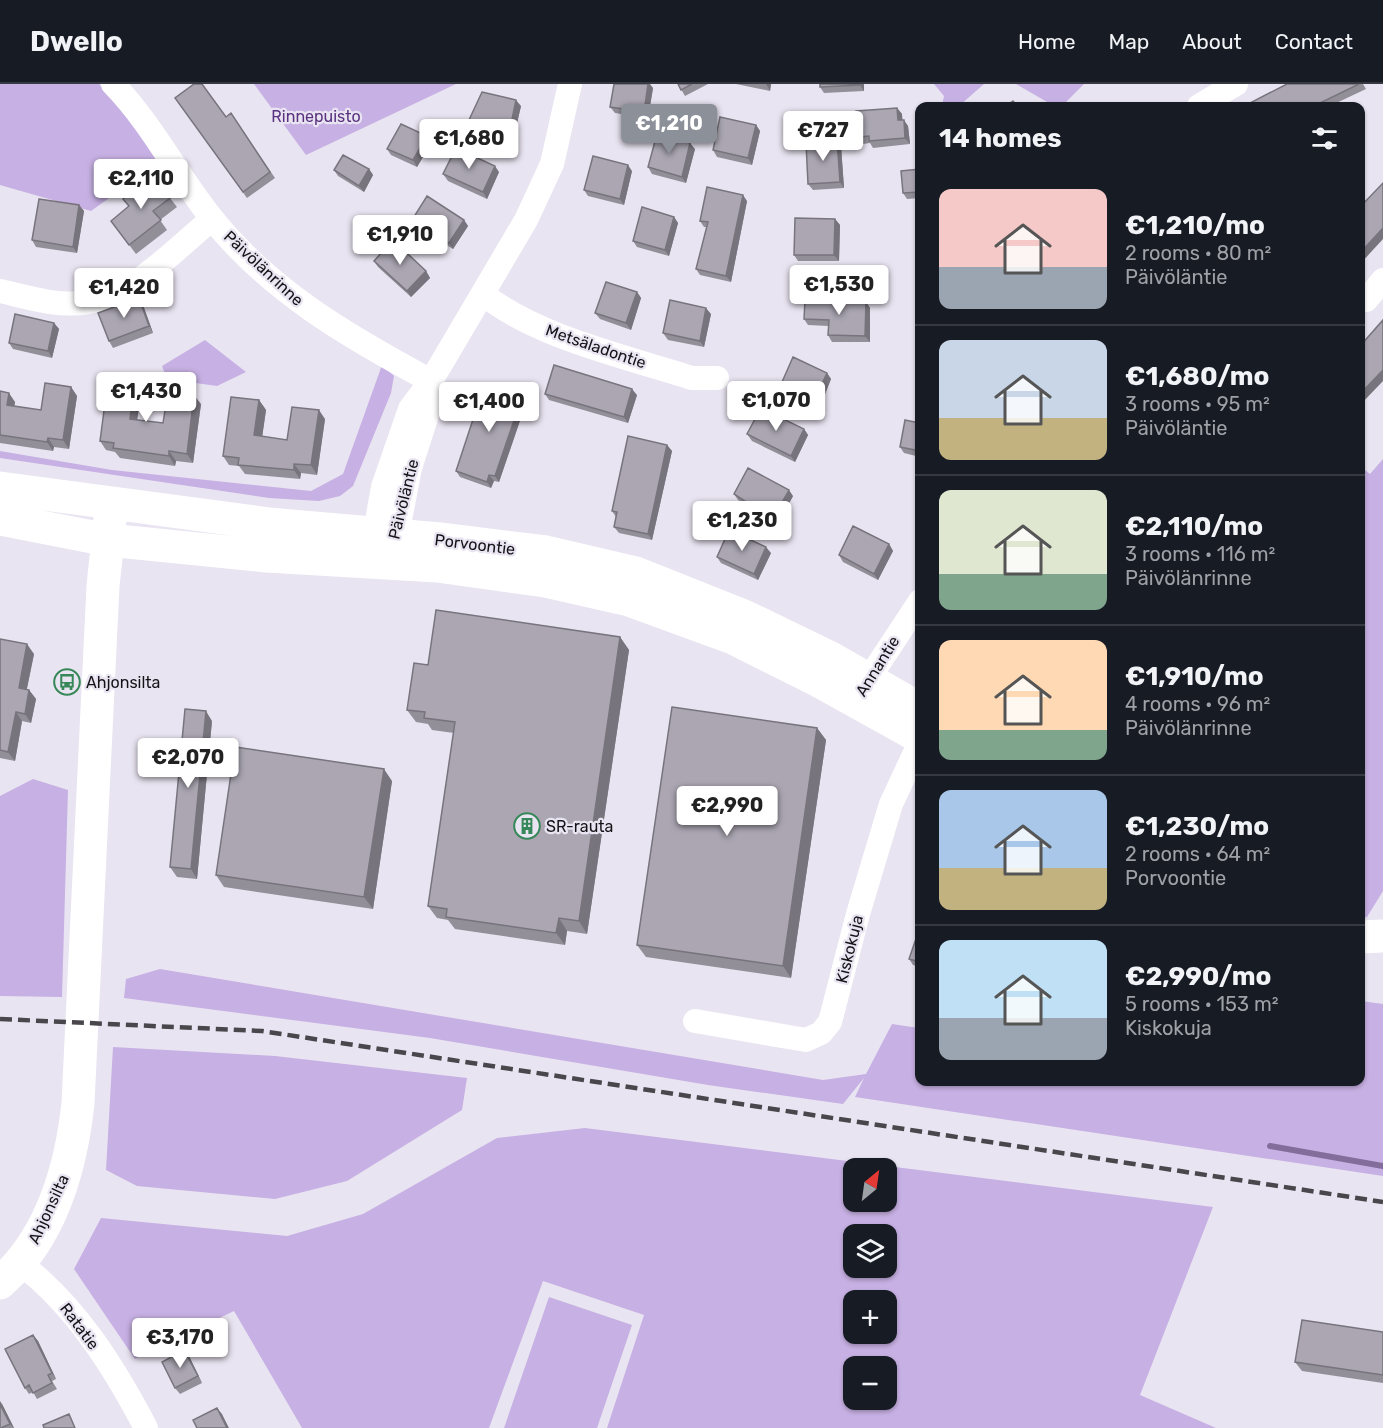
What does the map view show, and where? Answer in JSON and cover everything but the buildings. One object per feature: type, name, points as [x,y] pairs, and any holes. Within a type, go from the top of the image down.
[{"type":"street","name":"Päivölänrinne","points":[[113,84],[127,98],[176,171],[212,219],[284,291],[341,330],[431,381]]},
{"type":"street","name":"Päivöläntie","points":[[383,564],[386,534],[427,416],[431,381],[526,220],[552,164],[570,84]]},
{"type":"street","points":[[1198,98],[1236,84]]},
{"type":"street","points":[[0,291],[48,302],[83,303],[115,294],[212,219]]},
{"type":"street","points":[[1365,300],[1383,280]]},
{"type":"street","name":"Metsäladontie","points":[[483,294],[503,311],[551,331],[692,378],[717,378]]},
{"type":"street","name":"Porvoontie","points":[[0,488],[111,505],[269,524],[386,534],[546,552],[636,573],[744,616],[861,690],[915,736]]},
{"type":"street","name":"Ahjonsilta","points":[[10,1274],[63,1183],[73,1146],[78,1103],[89,865],[111,505]]},
{"type":"street","name":"Porvoontie","points":[[0,519],[108,540],[383,564],[437,566],[545,581],[629,600],[861,690],[915,708]]},
{"type":"street","name":"Annantie","points":[[861,690],[915,609]]},
{"type":"street","name":"Kiskokuja","points":[[695,1021],[806,1040],[821,1033],[834,1010],[858,914],[891,804],[915,751]]},
{"type":"street","points":[[1365,937],[1383,936]]},
{"type":"street","name":"Ratatie","points":[[10,1274],[46,1283],[81,1324],[126,1389],[146,1428]]},
{"type":"green space","points":[[0,84],[99,84],[127,114],[158,163],[91,211],[0,185]]},
{"type":"green space","name":"Rinnepuisto","points":[[254,84],[456,84],[306,155]]},
{"type":"green space","points":[[934,84],[984,84],[964,102],[943,102],[944,96]]},
{"type":"green space","points":[[1016,84],[1084,84],[1066,102],[1047,102]]},
{"type":"green space","points":[[205,340],[246,372],[217,386],[167,379],[162,366]]},
{"type":"green space","points":[[382,365],[394,376],[391,393],[353,486],[340,496],[319,501],[269,498],[0,458],[0,451],[112,470],[311,491],[343,474]]},
{"type":"green space","points":[[1383,459],[1383,891],[1365,917],[1365,470],[1370,474]]},
{"type":"green space","points":[[33,779],[68,790],[62,997],[0,996],[0,796]]},
{"type":"green space","points":[[160,969],[823,1080],[866,1074],[892,1024],[915,1027],[915,1086],[1365,1086],[1365,1002],[1383,1004],[1383,1176],[855,1097],[864,1078],[843,1104],[708,1085],[430,1038],[124,998],[126,979]]},
{"type":"green space","points":[[113,1047],[275,1056],[467,1078],[462,1110],[347,1181],[275,1199],[137,1186],[106,1170]]},
{"type":"green space","points":[[585,1128],[843,1160],[843,1212],[897,1212],[897,1167],[1213,1207],[1140,1395],[1216,1428],[607,1428],[644,1315],[543,1281],[489,1428],[302,1428],[234,1311],[135,1359],[74,1269],[101,1218],[287,1236],[363,1214],[497,1138]]},
{"type":"green space","points":[[549,1297],[632,1325],[597,1428],[504,1428]]},
{"type":"waterway","points":[[1270,1146],[1383,1166]]},
{"type":"railway","points":[[0,1019],[262,1031],[1383,1202]]},
{"type":"place","name":"Ahjonsilta","points":[[67,682]]},
{"type":"place","name":"SR-rauta","points":[[527,826]]}]
